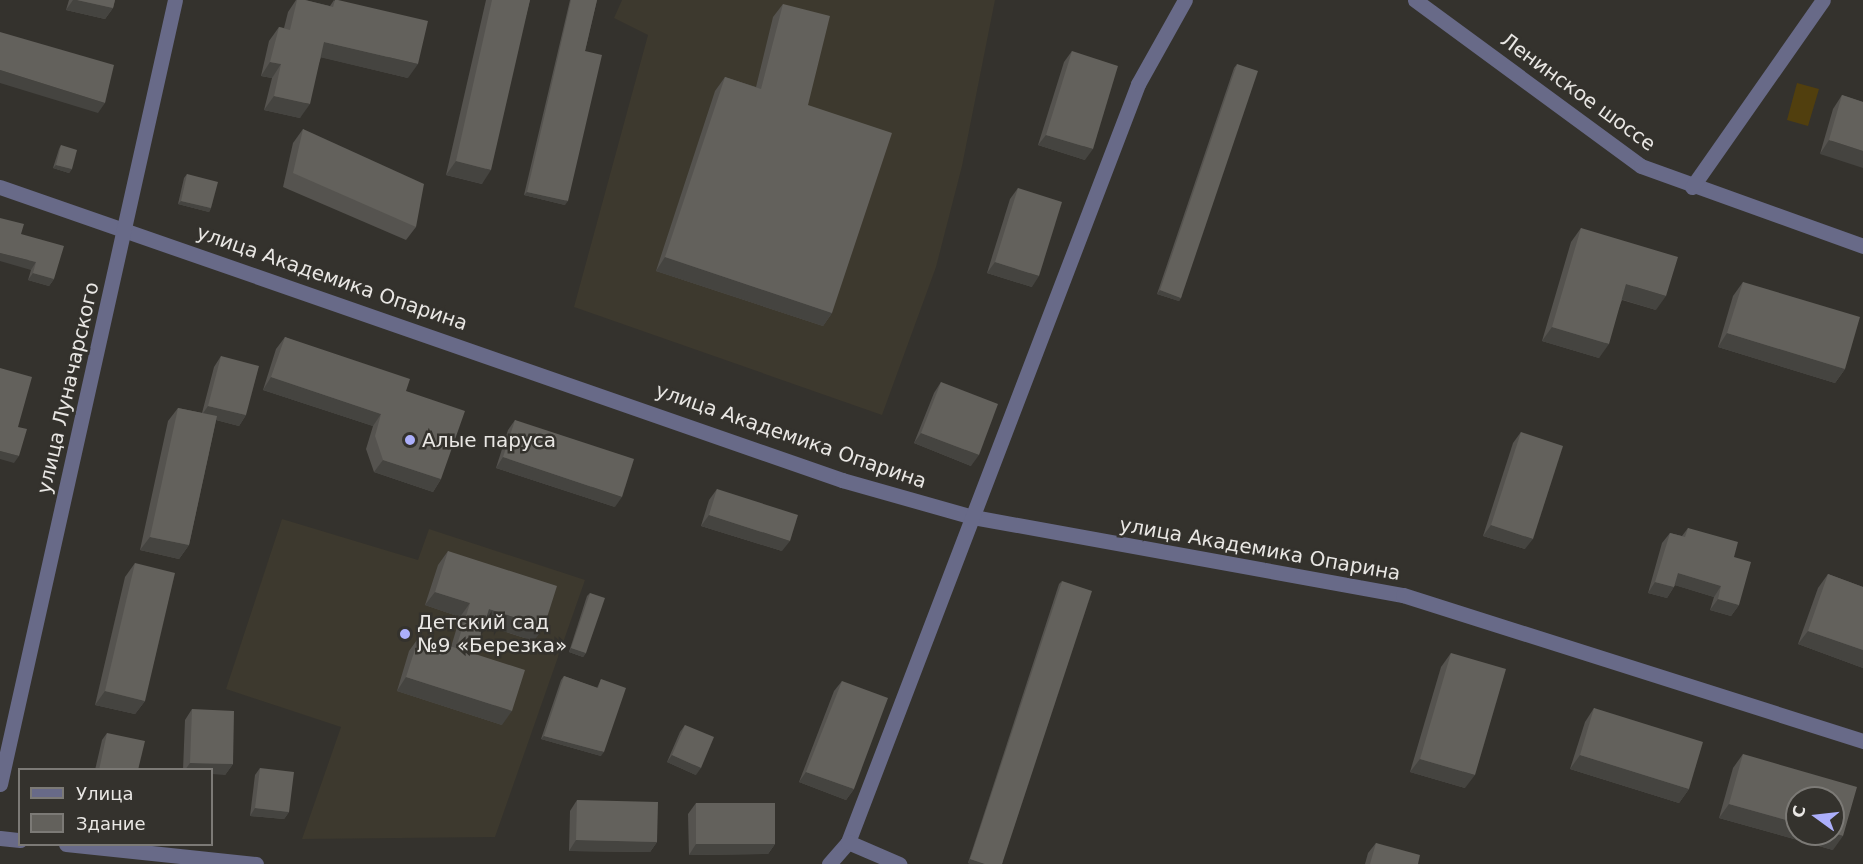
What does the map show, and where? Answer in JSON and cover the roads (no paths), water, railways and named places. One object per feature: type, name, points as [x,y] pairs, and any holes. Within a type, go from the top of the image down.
[{"type":"street","name":"улица Луначарского","points":[[0,784],[175,0]]},
{"type":"street","points":[[829,864],[848,842],[1138,84],[1185,0]]},
{"type":"street","name":"Ленинское шоссе","points":[[1415,0],[1641,166],[1692,187],[1863,246]]},
{"type":"street","points":[[1692,187],[1823,0]]},
{"type":"street","name":"улица Академика Опарина","points":[[0,187],[842,480],[973,518],[1403,595],[1863,741]]},
{"type":"street","points":[[0,838],[18,840]]},
{"type":"street","points":[[848,842],[899,864]]},
{"type":"street","points":[[85,846],[255,864]]},
{"type":"place","name":"Алые паруса","points":[[410,440]]},
{"type":"place","name":"Детский сад №9 «Березка»","points":[[405,634]]}]
